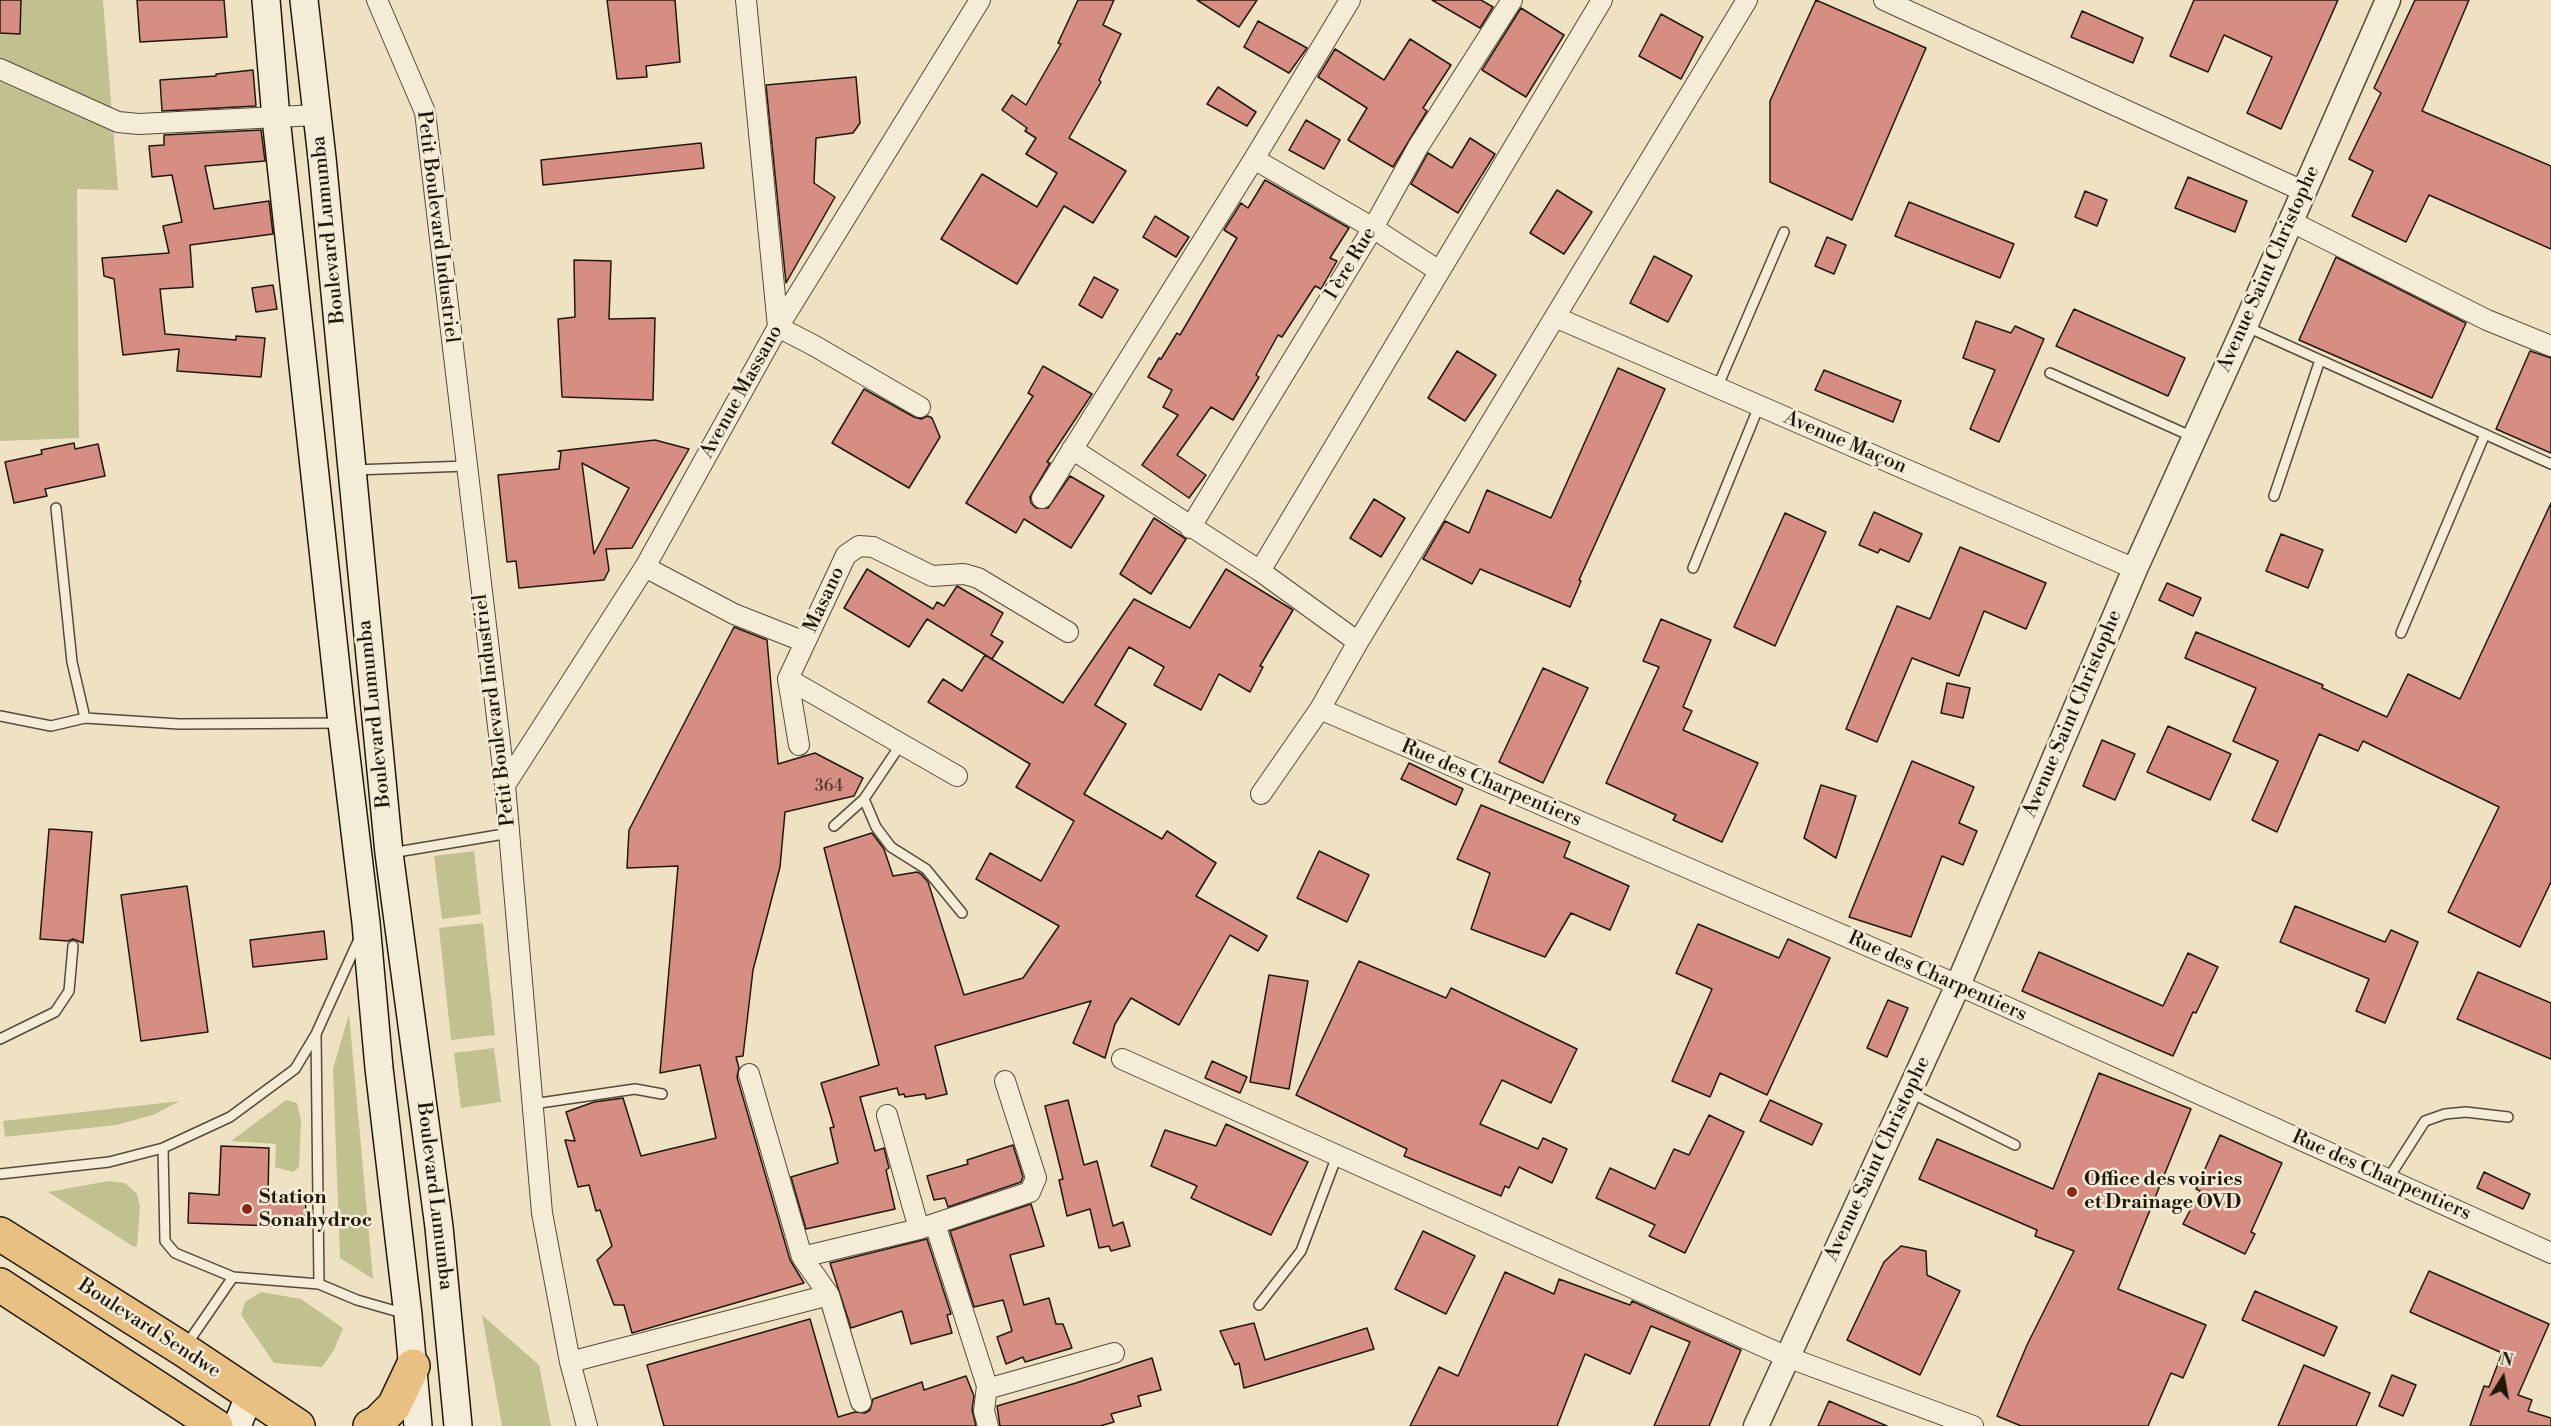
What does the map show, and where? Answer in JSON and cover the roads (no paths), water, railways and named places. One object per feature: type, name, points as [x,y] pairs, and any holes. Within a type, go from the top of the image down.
[{"type":"highway","name":"Boulevard Sendwe","points":[[0,1234],[184,1350],[298,1426]]},
{"type":"highway","points":[[0,1285],[216,1426]]},
{"type":"highway","points":[[369,1426],[378,1422],[394,1406],[413,1366]]},
{"type":"main road","name":"Boulevard Lumumba","points":[[266,0],[276,118],[342,723],[439,1227],[458,1426]]},
{"type":"main road","name":"Boulevard Lumumba","points":[[304,0],[389,853],[381,919],[379,1068],[408,1315],[418,1426]]},
{"type":"main road","points":[[237,1426],[250,1394]]},
{"type":"street","name":"Petit Boulevard Industriel","points":[[377,0],[424,112],[505,785],[542,1213],[570,1362],[586,1426]]},
{"type":"street","points":[[746,0],[778,327],[920,407]]},
{"type":"street","name":"Avenue Massano","points":[[505,785],[645,567],[778,327],[980,0]]},
{"type":"street","points":[[1042,498],[1254,159],[1350,0]]},
{"type":"street","name":"1 ère Rue","points":[[1190,528],[1373,228],[1418,147],[1512,0]]},
{"type":"street","points":[[1260,571],[1602,0]]},
{"type":"street","points":[[1261,794],[1320,709],[1358,642],[1748,0]]},
{"type":"street","points":[[1884,0],[2303,190]]},
{"type":"street","name":"Avenue Saint Christophe","points":[[1756,1426],[1958,985],[2135,569],[2388,0]]},
{"type":"street","points":[[0,69],[118,122],[139,124],[317,115]]},
{"type":"street","points":[[1254,159],[1373,228],[1439,271]]},
{"type":"street","points":[[2290,221],[2487,320],[2551,346]]},
{"type":"street","name":"Avenue Maçon","points":[[1555,317],[2135,569]]},
{"type":"street","points":[[1072,449],[1190,528],[1260,571],[1358,642]]},
{"type":"street","name":"Masano","points":[[788,679],[846,555],[859,546],[873,547],[932,576],[964,574],[978,578],[1068,632]]},
{"type":"street","points":[[645,567],[734,614],[805,642]]},
{"type":"street","points":[[788,679],[957,776]]},
{"type":"street","points":[[788,679],[799,745]]},
{"type":"street","name":"Rue des Charpentiers","points":[[1320,709],[1958,985],[2551,1253]]},
{"type":"street","points":[[1122,1059],[1787,1357],[1973,1426]]},
{"type":"street","points":[[749,1074],[802,1257],[829,1295],[861,1402]]},
{"type":"street","points":[[802,1257],[927,1226],[1030,1192],[1036,1178],[1005,1081]]},
{"type":"street","points":[[887,1115],[987,1386],[984,1411],[988,1426]]},
{"type":"street","points":[[570,1362],[829,1295]]},
{"type":"street","points":[[987,1386],[994,1387],[1114,1353]]},
{"type":"lane","points":[[1717,388],[1784,232]]},
{"type":"lane","points":[[2245,326],[2551,464]]},
{"type":"lane","points":[[2274,496],[2320,360]]},
{"type":"lane","points":[[2050,373],[2194,437]]},
{"type":"lane","points":[[1693,568],[1759,406]]},
{"type":"lane","points":[[2402,633],[2485,434]]},
{"type":"lane","points":[[352,470],[466,466]]},
{"type":"lane","points":[[56,508],[72,662],[85,718]]},
{"type":"lane","points":[[0,716],[51,726],[85,718],[179,724],[342,723]]},
{"type":"lane","points":[[834,826],[864,799],[901,744]]},
{"type":"lane","points":[[864,799],[876,827],[891,846],[926,868],[962,913]]},
{"type":"lane","points":[[389,853],[510,833]]},
{"type":"lane","points":[[0,1173],[109,1162],[163,1148],[230,1117],[295,1069],[381,919]]},
{"type":"lane","points":[[0,1039],[55,1012],[69,990],[73,946]]},
{"type":"lane","points":[[316,1034],[319,1284]]},
{"type":"lane","points":[[532,1104],[635,1089],[662,1094]]},
{"type":"lane","points":[[1909,1092],[2015,1145]]},
{"type":"lane","points":[[2388,1179],[2425,1121],[2445,1114],[2466,1112],[2508,1116]]},
{"type":"lane","points":[[163,1148],[165,1241],[175,1253],[233,1277],[319,1284],[357,1300],[408,1315]]},
{"type":"lane","points":[[1259,1305],[1301,1251],[1337,1156]]},
{"type":"lane","points":[[184,1350],[233,1277]]},
{"type":"place","name":"Office des voiries et Drainage OVD","points":[[2072,1192]]},
{"type":"place","name":"Station Sonahydroc","points":[[247,1209]]}]
